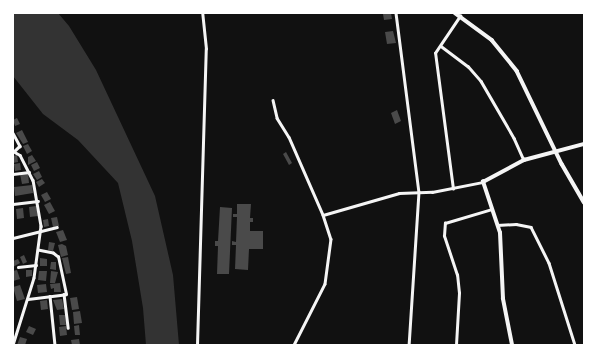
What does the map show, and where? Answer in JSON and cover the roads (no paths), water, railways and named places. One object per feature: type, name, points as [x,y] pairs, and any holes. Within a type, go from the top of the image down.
[{"type":"street","points":[[197,345],[206,49],[202,13]]},
{"type":"street","points":[[396,13],[419,192],[409,345]]},
{"type":"street","points":[[455,13],[492,40],[517,71],[584,202]]},
{"type":"street","points":[[453,190],[435,53],[460,16]]},
{"type":"street","points":[[441,46],[468,66],[481,82],[514,138],[524,160]]},
{"type":"street","points":[[272,100],[277,118],[289,137],[323,215],[331,240],[327,276],[318,302],[294,345]]},
{"type":"street","points":[[13,133],[20,146],[14,151],[29,172],[38,201],[40,230],[36,265],[14,345]]},
{"type":"street","points":[[323,215],[399,193],[453,190],[483,182],[524,160],[584,144]]},
{"type":"street","points":[[13,174],[29,172]]},
{"type":"street","points":[[483,182],[497,225],[503,299],[512,345]]},
{"type":"street","points":[[13,204],[38,201]]},
{"type":"street","points":[[456,345],[459,293],[457,276],[444,236],[445,223],[492,209]]},
{"type":"street","points":[[497,225],[516,224],[531,227],[548,263],[575,345]]},
{"type":"street","points":[[13,238],[40,230],[58,227]]},
{"type":"street","points":[[38,250],[53,253],[58,257],[66,294],[64,294],[68,328]]},
{"type":"street","points":[[18,267],[36,265]]},
{"type":"street","points":[[28,298],[64,294]]},
{"type":"street","points":[[50,296],[55,345]]}]
